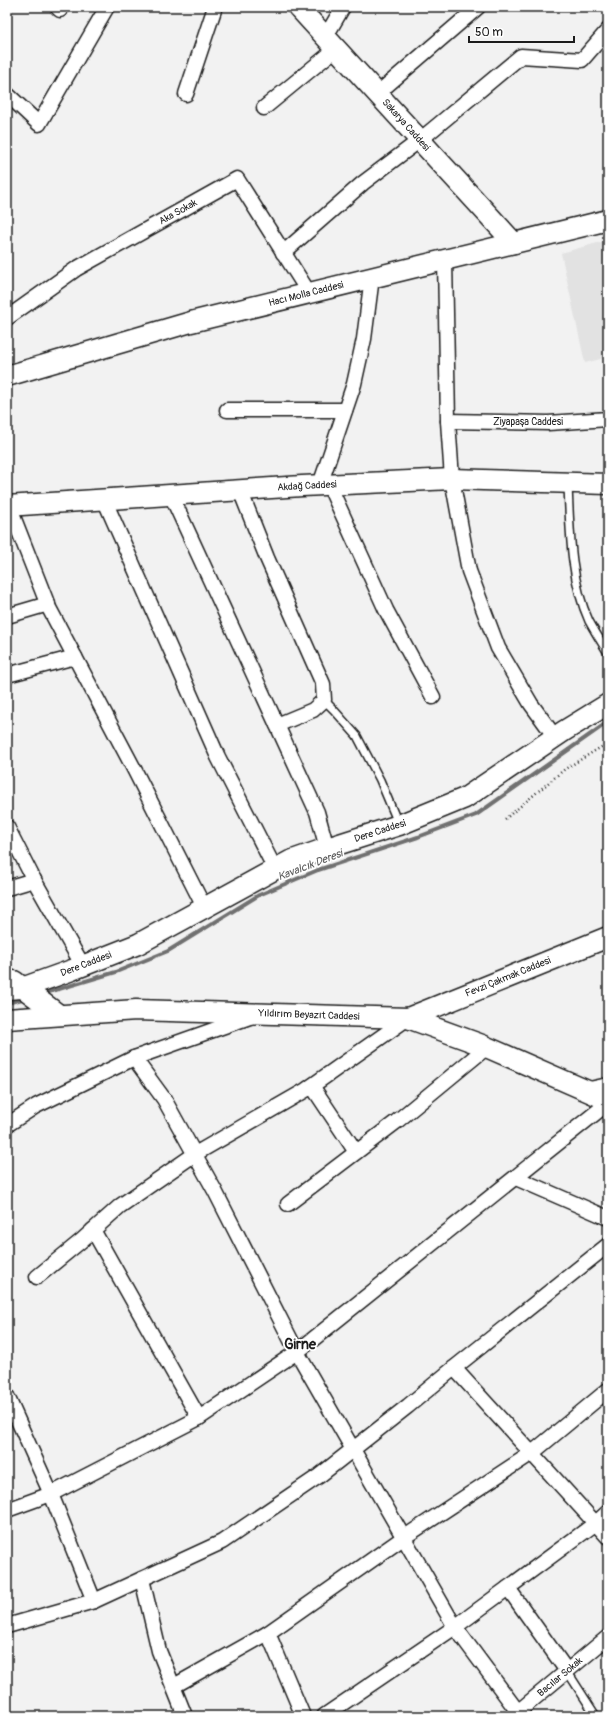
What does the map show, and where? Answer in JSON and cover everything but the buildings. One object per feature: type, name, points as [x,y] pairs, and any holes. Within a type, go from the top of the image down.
[{"type":"street","points":[[7,94],[39,124],[107,7]]},
{"type":"street","points":[[186,94],[216,7]]},
{"type":"street","name":"Sakarya Caddesi","points":[[298,7],[514,243]]},
{"type":"street","points":[[264,108],[331,42],[343,7]]},
{"type":"street","points":[[378,93],[478,7]]},
{"type":"street","points":[[283,253],[364,183],[420,140],[521,56],[582,60],[608,30]]},
{"type":"street","name":"Aka Sokak","points":[[7,318],[76,269],[237,179],[309,293]]},
{"type":"street","name":"Hacı Molla Caddesi","points":[[7,376],[191,322],[608,220]]},
{"type":"street","points":[[445,260],[448,421],[452,479],[469,571],[498,648],[530,704],[555,737]]},
{"type":"street","points":[[372,277],[364,339],[354,384],[345,410],[324,485],[386,610],[434,697]]},
{"type":"street","points":[[227,410],[345,410]]},
{"type":"street","name":"Ziyapaşa Caddesi","points":[[448,421],[548,423],[608,419]]},
{"type":"street","name":"Akdağ Caddesi","points":[[8,506],[240,490],[452,479],[608,484]]},
{"type":"street","points":[[240,490],[267,558],[323,684],[324,700],[313,710],[277,725]]},
{"type":"street","points":[[171,495],[317,812],[327,848]]},
{"type":"street","points":[[104,499],[218,757],[275,869]]},
{"type":"street","points":[[8,506],[48,604],[134,767],[204,907]]},
{"type":"street","points":[[7,616],[48,604]]},
{"type":"street","points":[[7,675],[75,657]]},
{"type":"street","name":"Dere Caddesi","points":[[12,984],[83,966],[138,944],[290,861],[399,825],[465,798],[555,737],[608,704]]},
{"type":"street","points":[[7,827],[34,880],[83,966]]},
{"type":"street","points":[[7,888],[34,880]]},
{"type":"street","name":"Fevzi Çakmak Caddesi","points":[[408,1018],[608,937]]},
{"type":"street","points":[[12,984],[59,1015]]},
{"type":"street","name":"Yıldırım Beyazıt Caddesi","points":[[59,1015],[136,1010],[408,1018],[487,1047],[608,1100]]},
{"type":"street","points":[[7,1126],[36,1106],[134,1058],[260,1013]]},
{"type":"street","points":[[7,1019],[59,1015]]},
{"type":"street","points":[[37,1276],[120,1206],[195,1154],[312,1086],[408,1018]]},
{"type":"street","points":[[288,1204],[356,1152],[487,1047]]},
{"type":"street","points":[[134,1058],[164,1099],[195,1154],[297,1352],[403,1538],[455,1627],[516,1714]]},
{"type":"street","points":[[585,1090],[608,1085]]},
{"type":"street","points":[[312,1086],[356,1152]]},
{"type":"street","points":[[7,1510],[51,1494],[199,1418],[297,1352],[608,1103]]},
{"type":"street","points":[[516,1178],[608,1218]]},
{"type":"street","points":[[93,1230],[199,1418]]},
{"type":"street","points":[[7,1626],[94,1600],[222,1542],[319,1476],[608,1245]]},
{"type":"street","points":[[454,1368],[608,1537]]},
{"type":"street","points":[[174,1686],[268,1633],[403,1538],[532,1453],[608,1390]]},
{"type":"street","points":[[7,1396],[51,1494],[94,1600]]},
{"type":"street","points":[[324,1716],[455,1627],[596,1523],[608,1512]]},
{"type":"street","points":[[142,1578],[159,1651],[185,1716]]},
{"type":"street","points":[[508,1588],[567,1671]]},
{"type":"street","points":[[268,1633],[303,1716]]},
{"type":"street","name":"Bacılar Sokak","points":[[516,1714],[608,1637]]},
{"type":"lane","points":[[568,483],[571,544],[577,585],[589,621],[608,653]]},
{"type":"lane","points":[[324,700],[357,736],[380,780],[399,825]]},
{"type":"lane","points":[[567,1671],[596,1716]]},
{"type":"path","points":[[505,820],[566,769],[608,743]]},
{"type":"shaded area","points":[[608,240],[608,357],[585,363],[561,253]]},
{"type":"waterway","name":"Kavalcık Deresi","points":[[42,994],[116,972],[168,951],[259,895],[318,870],[418,837],[476,815],[608,722]]},
{"type":"waterway","name":"Kavalcık Deresi","points":[[7,1003],[26,998]]},
{"type":"district","name":"Girne","points":[[300,1344]]}]
